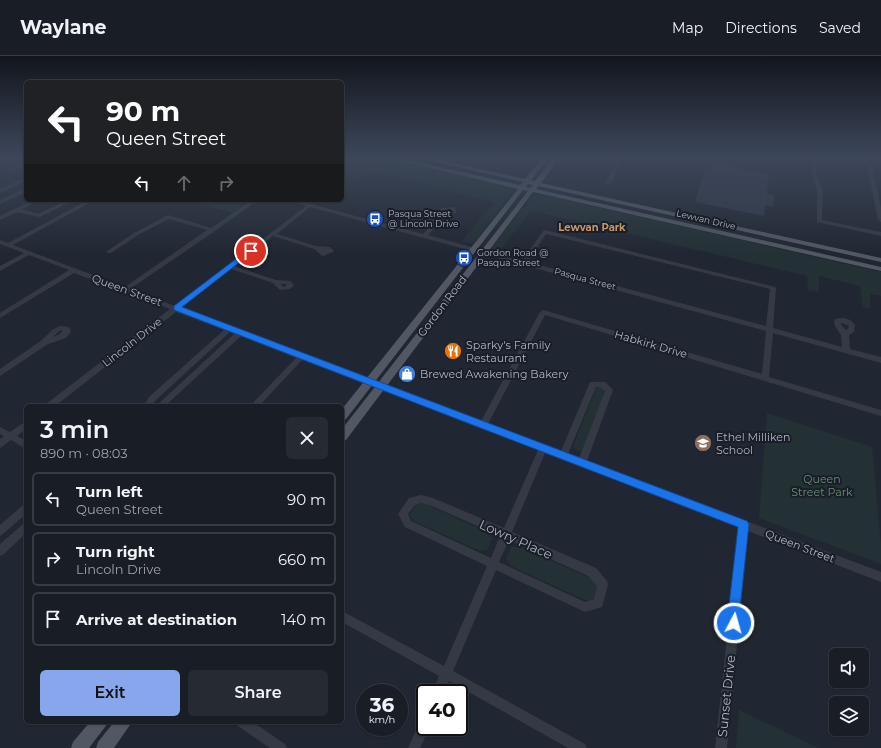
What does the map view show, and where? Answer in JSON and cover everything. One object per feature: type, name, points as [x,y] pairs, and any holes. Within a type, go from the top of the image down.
[{"type":"main road","name":"Gordon Road","points":[[344,413],[474,249],[525,189]]},
{"type":"main road","name":"Gordon Road","points":[[344,434],[506,223],[526,189]]},
{"type":"main road","name":"Lewvan Drive","points":[[542,189],[817,255],[881,268]]},
{"type":"main road","name":"Lewvan Drive","points":[[545,189],[674,214],[881,260]]},
{"type":"main road","points":[[79,748],[98,724]]},
{"type":"main road","points":[[104,748],[122,724]]},
{"type":"street","points":[[820,189],[820,221],[881,234]]},
{"type":"street","points":[[875,189],[881,220]]},
{"type":"street","points":[[0,202],[24,191]]},
{"type":"street","points":[[0,218],[33,202]]},
{"type":"street","points":[[18,210],[38,216],[67,202]]},
{"type":"street","points":[[8,245],[88,202]]},
{"type":"street","points":[[126,289],[253,202]]},
{"type":"street","name":"Pasqua Street","points":[[297,202],[484,251],[881,360]]},
{"type":"street","name":"Lincoln Drive","points":[[52,404],[310,206]]},
{"type":"street","points":[[109,252],[136,234],[168,217],[213,230]]},
{"type":"street","points":[[424,236],[442,217]]},
{"type":"street","points":[[524,263],[545,232],[773,288],[765,378]]},
{"type":"street","points":[[272,234],[316,248]]},
{"type":"street","name":"Queen Street","points":[[0,242],[881,577]]},
{"type":"street","points":[[0,269],[29,253]]},
{"type":"street","points":[[230,267],[275,282]]},
{"type":"street","points":[[0,316],[74,270]]},
{"type":"street","name":"Habkirk Drive","points":[[483,425],[543,312],[881,413]]},
{"type":"street","points":[[149,404],[152,399],[229,329]]},
{"type":"street","points":[[162,404],[240,333]]},
{"type":"street","points":[[845,334],[846,350]]},
{"type":"street","points":[[0,373],[45,342]]},
{"type":"street","points":[[256,404],[301,357]]},
{"type":"street","points":[[563,456],[593,384],[602,384],[609,390],[582,463]]},
{"type":"street","points":[[0,444],[24,426]]},
{"type":"street","points":[[0,430],[24,444]]},
{"type":"street","points":[[442,684],[544,448]]},
{"type":"street","name":"Lowry Place","points":[[421,499],[433,502],[592,572],[603,585],[598,603],[585,607],[493,565],[408,524],[403,514],[412,501],[421,499]]},
{"type":"street","points":[[0,531],[24,510]]},
{"type":"street","name":"Sunset Drive","points":[[721,748],[744,524]]},
{"type":"street","points":[[0,551],[24,529]]},
{"type":"street","points":[[344,617],[446,675],[581,748]]},
{"type":"street","points":[[245,724],[281,748]]},
{"type":"street","points":[[414,748],[419,736]]},
{"type":"green space","points":[[445,189],[512,189],[513,191],[474,243],[461,242],[494,202]]},
{"type":"green space","points":[[535,195],[543,195],[881,272],[881,296],[870,294],[870,309],[863,307],[860,286],[819,276],[819,292],[808,290],[807,276],[533,211],[529,213],[499,252],[494,251],[490,247]]},
{"type":"green space","points":[[194,202],[248,202],[232,213]]},
{"type":"green space","points":[[597,386],[603,387],[605,391],[584,450],[579,451],[573,446]]},
{"type":"green space","name":"Queen Street Park","points":[[767,413],[872,447],[881,545],[881,564],[759,518]]},
{"type":"green space","points":[[423,503],[489,533],[492,539],[487,550],[480,551],[414,521],[410,515],[416,504]]},
{"type":"green space","points":[[519,546],[594,580],[598,587],[594,599],[587,601],[511,566],[506,559],[511,547]]},
{"type":"green space","points":[[739,710],[819,748],[736,748]]},
{"type":"building","points":[[699,189],[767,189],[767,194],[774,195],[773,207],[765,205],[764,216],[695,202]]},
{"type":"place","name":"Pasqua Street @ Lincoln Drive","points":[[375,219]]},
{"type":"place","name":"Gordon Road @ Pasqua Street","points":[[464,258]]},
{"type":"place","name":"Sparky's Family Restaurant","points":[[453,351]]},
{"type":"place","name":"Brewed Awakening Bakery","points":[[407,374]]},
{"type":"place","name":"Ethel Milliken School","points":[[703,443]]},
{"type":"district","name":"Lewvan Park","points":[[592,227]]},
{"type":"route","points":[[251,251],[176,308],[744,524],[734,623]]}]
